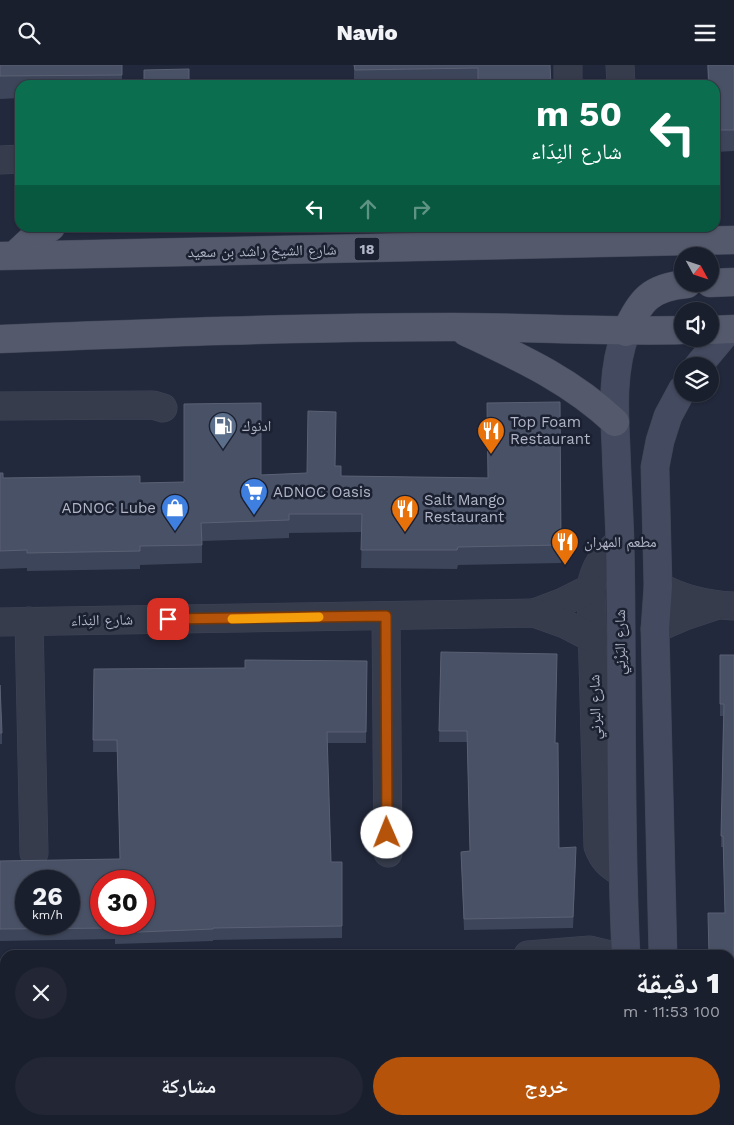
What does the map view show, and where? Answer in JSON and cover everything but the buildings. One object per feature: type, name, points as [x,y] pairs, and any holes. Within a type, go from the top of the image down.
[{"type":"main road","points":[[8,256],[44,232]]},
{"type":"main road","points":[[482,232],[500,246]]},
{"type":"main road","name":"شارع الشيخ راشد بن سعيد","points":[[8,256],[564,245],[667,235],[734,240]]},
{"type":"main road","points":[[719,283],[734,282]]},
{"type":"main road","points":[[626,331],[643,301],[658,290],[674,285]]},
{"type":"main road","points":[[455,327],[554,375],[580,392],[615,422]]},
{"type":"main road","points":[[0,339],[368,328],[455,327],[674,331]]},
{"type":"street","points":[[568,65],[568,80]]},
{"type":"street","points":[[620,65],[621,80]]},
{"type":"street","points":[[0,159],[15,159]]},
{"type":"street","points":[[564,245],[581,232]]},
{"type":"street","points":[[704,357],[724,330]]},
{"type":"street","name":"شارع البَرْنِي","points":[[626,331],[616,363],[615,422],[620,542],[622,873],[626,950]]},
{"type":"street","points":[[663,950],[655,629],[658,586],[655,467],[660,441],[668,416],[676,402]]},
{"type":"street","points":[[0,406],[153,405],[163,408]]},
{"type":"street","name":"شارع البرني","points":[[620,542],[601,559],[596,568],[591,587],[594,639],[598,846],[602,856],[609,865],[622,873]]},
{"type":"street","points":[[658,586],[686,599],[725,606]]},
{"type":"street","name":"شارع النِدَاء","points":[[0,622],[534,613],[563,602],[591,587]]},
{"type":"street","points":[[655,629],[685,616],[725,606]]},
{"type":"street","name":"شارع النِدَاء","points":[[534,613],[565,624],[594,639]]},
{"type":"street","points":[[386,616],[388,853]]},
{"type":"street","points":[[29,621],[34,853]]},
{"type":"slow traffic","points":[[232,619],[319,617]]},
{"type":"place","name":"ادنوك","points":[[223,450]]},
{"type":"place","name":"Top Foam Restaurant","points":[[491,455]]},
{"type":"place","name":"ADNOC Oasis","points":[[254,516]]},
{"type":"place","name":"ADNOC Lube","points":[[175,532]]},
{"type":"place","name":"Salt Mango Restaurant","points":[[405,533]]},
{"type":"place","name":"مطعم المهران","points":[[565,566]]},
{"type":"route","points":[[168,619],[386,616],[387,833]]}]
